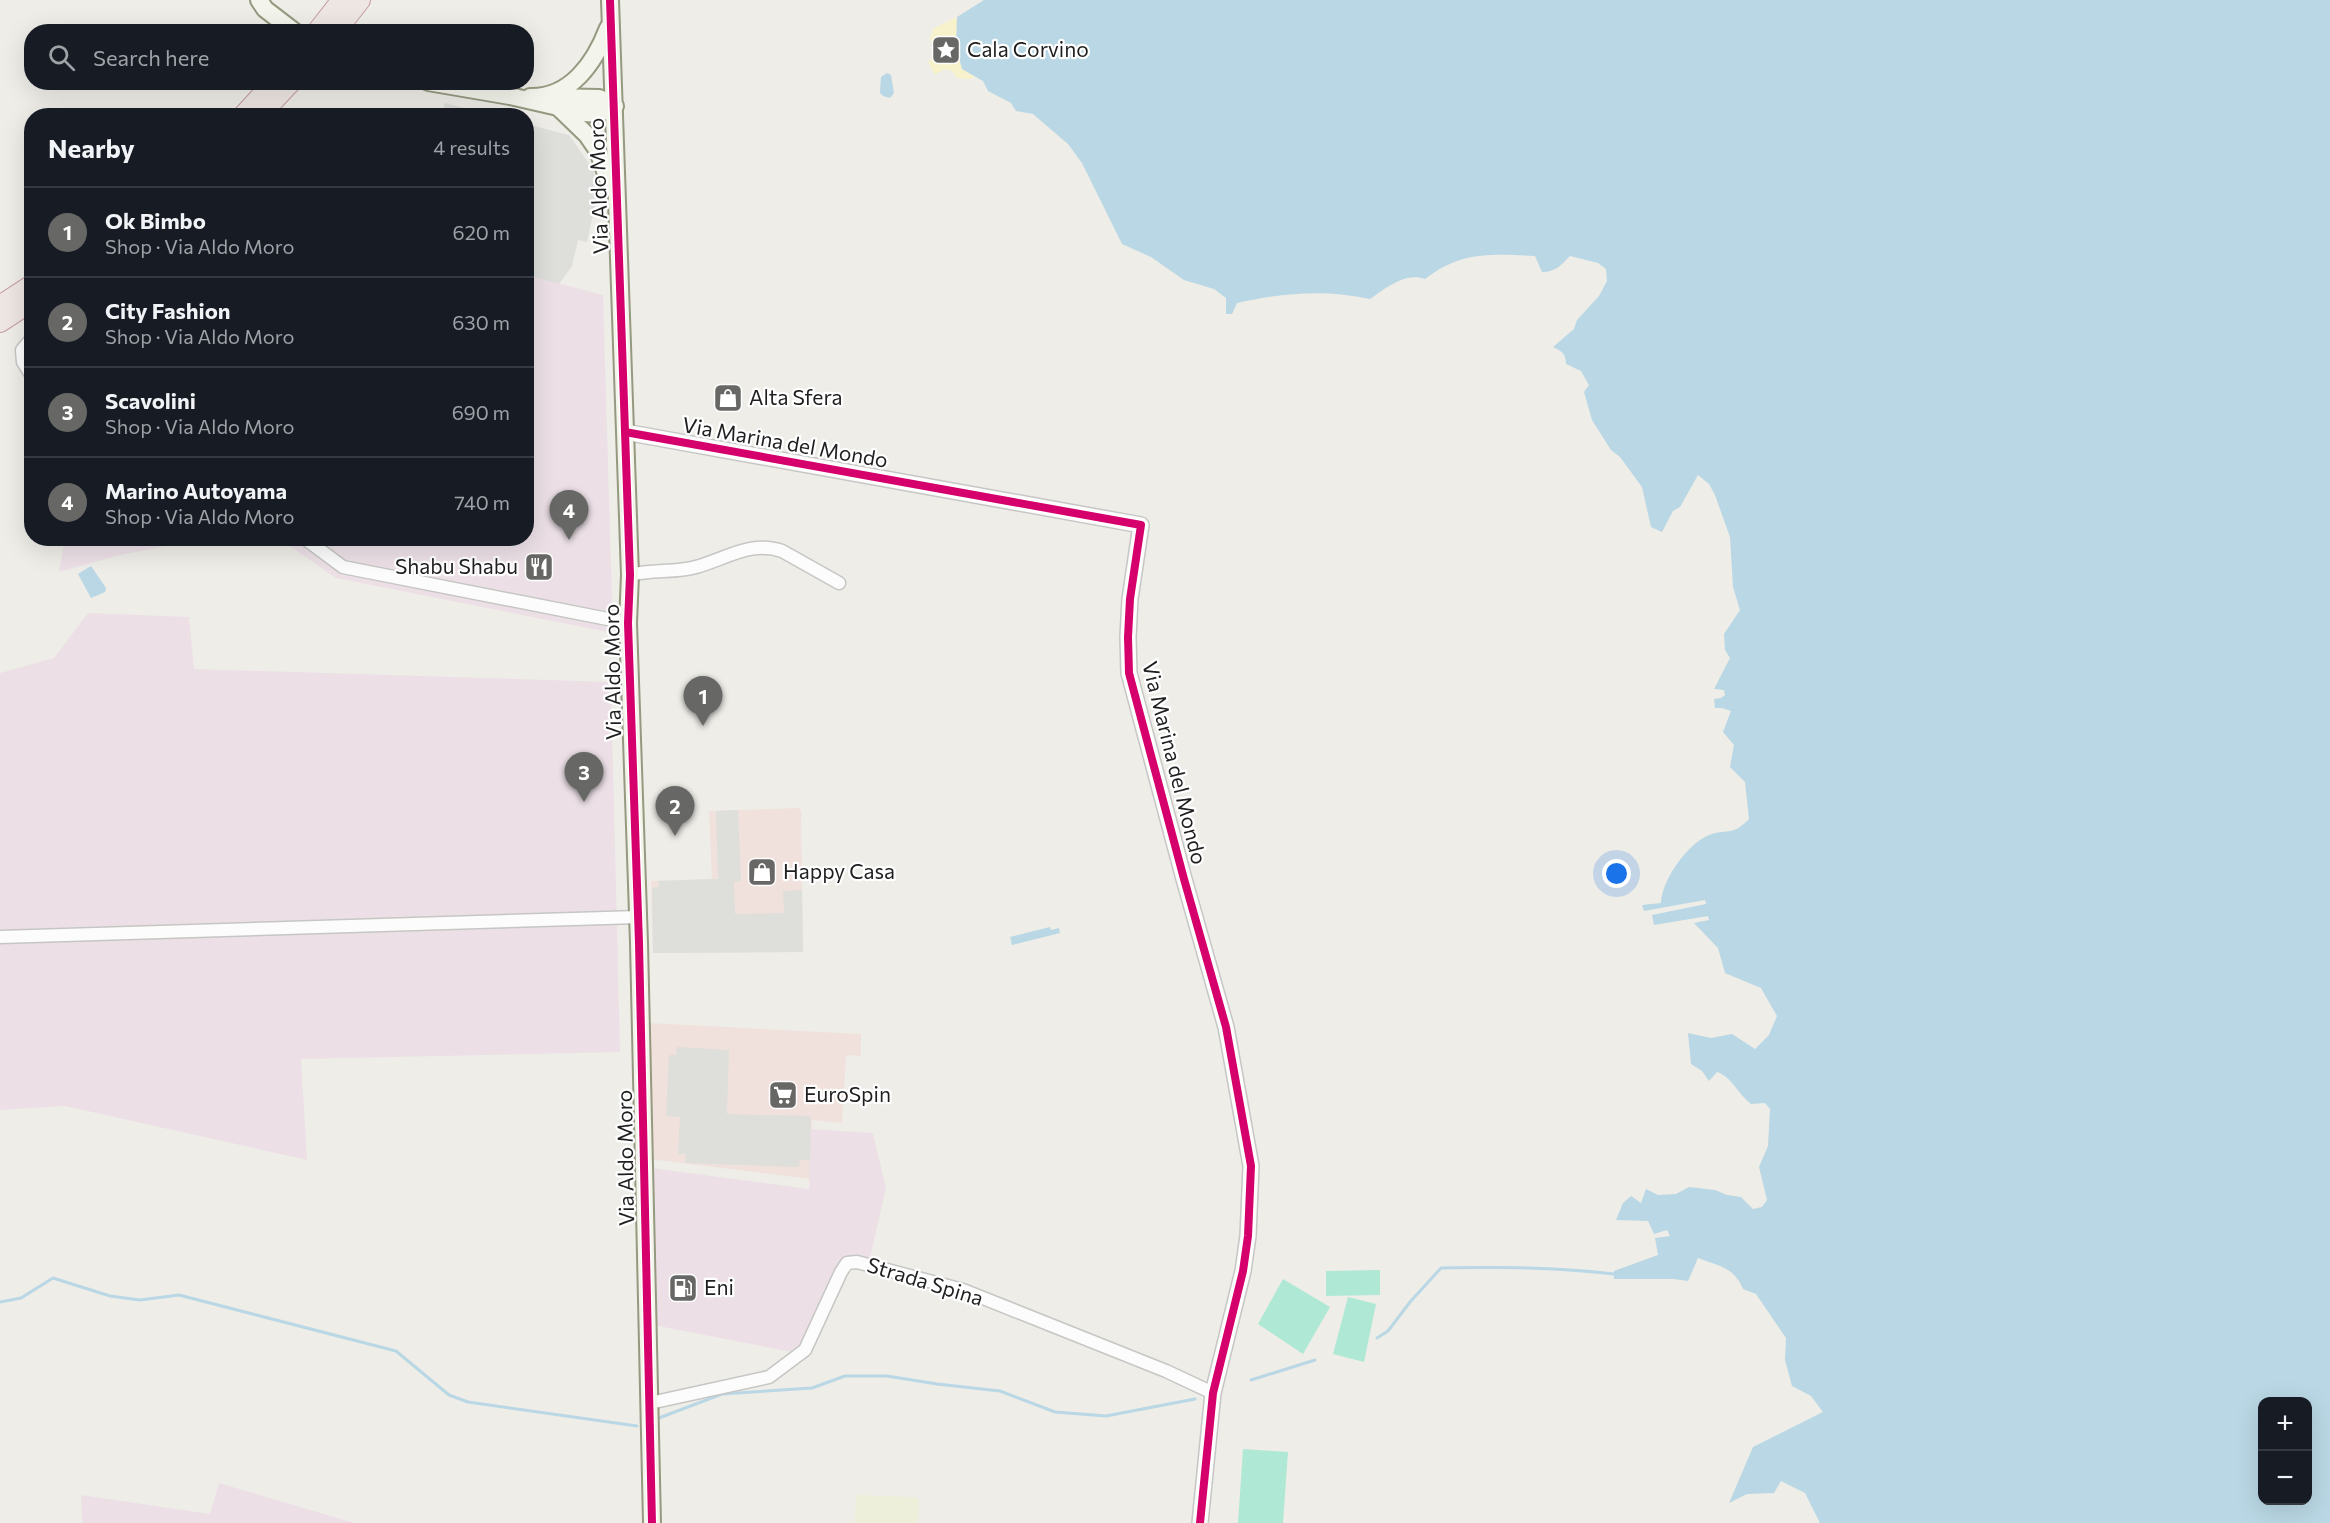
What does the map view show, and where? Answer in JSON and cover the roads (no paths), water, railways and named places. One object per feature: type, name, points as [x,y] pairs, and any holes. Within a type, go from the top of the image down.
[{"type":"highway","points":[[332,24],[342,0]]},
{"type":"highway","points":[[333,24],[360,0]]},
{"type":"highway","points":[[250,108],[267,90]]},
{"type":"highway","points":[[267,108],[283,90]]},
{"type":"main road","points":[[259,0],[265,9],[285,24]]},
{"type":"main road","name":"Via Aldo Moro","points":[[610,0],[630,575],[628,623],[638,917],[652,1523]]},
{"type":"main road","points":[[540,97],[565,87],[585,72],[599,52],[610,21]]},
{"type":"main road","points":[[475,90],[593,114],[606,112],[615,106]]},
{"type":"main road","points":[[510,96],[599,99],[615,106]]},
{"type":"main road","points":[[558,107],[587,135],[598,151],[617,212]]},
{"type":"street","points":[[24,346],[22,350],[24,364]]},
{"type":"street","name":"Via Marina del Mondo","points":[[625,432],[1142,525],[1130,599],[1128,638],[1130,673],[1184,879],[1226,1026],[1251,1166],[1248,1236],[1243,1271],[1213,1393],[1200,1523]]},
{"type":"street","points":[[315,546],[344,567],[628,623]]},
{"type":"street","points":[[630,575],[696,567],[720,557],[759,547],[782,551],[839,584]]},
{"type":"street","points":[[0,937],[638,917]]},
{"type":"street","name":"Strada Spina","points":[[650,1403],[769,1377],[805,1350],[841,1272],[847,1263],[857,1262],[963,1290],[1166,1371],[1213,1393]]},
{"type":"water","points":[[984,0],[2330,0],[2330,1523],[1820,1523],[1805,1493],[1781,1481],[1774,1493],[1747,1494],[1729,1503],[1753,1447],[1823,1412],[1811,1396],[1792,1386],[1785,1360],[1786,1338],[1756,1294],[1743,1289],[1730,1272],[1698,1258],[1688,1281],[1614,1279],[1614,1271],[1658,1255],[1655,1238],[1670,1236],[1667,1230],[1654,1234],[1648,1221],[1616,1220],[1623,1203],[1631,1196],[1641,1203],[1646,1189],[1658,1195],[1676,1194],[1689,1187],[1715,1190],[1741,1197],[1753,1209],[1762,1207],[1767,1200],[1759,1167],[1768,1146],[1770,1109],[1765,1103],[1751,1104],[1722,1074],[1717,1072],[1709,1081],[1702,1071],[1691,1064],[1688,1033],[1711,1038],[1732,1034],[1755,1049],[1769,1035],[1777,1016],[1761,988],[1725,973],[1718,948],[1694,923],[1709,920],[1708,916],[1654,925],[1652,915],[1706,904],[1705,900],[1644,911],[1642,905],[1661,903],[1666,884],[1677,864],[1699,841],[1714,833],[1738,828],[1749,819],[1745,782],[1730,767],[1734,745],[1723,732],[1731,711],[1715,708],[1714,699],[1725,695],[1724,690],[1714,689],[1730,658],[1725,650],[1724,634],[1740,610],[1733,587],[1730,537],[1709,484],[1698,475],[1680,507],[1673,511],[1662,532],[1651,527],[1642,487],[1620,457],[1611,450],[1592,420],[1584,392],[1589,385],[1581,371],[1566,364],[1563,353],[1553,347],[1574,329],[1577,320],[1599,296],[1607,281],[1606,269],[1598,263],[1570,256],[1555,269],[1542,272],[1535,256],[1477,256],[1451,263],[1425,279],[1418,277],[1403,279],[1370,299],[1320,293],[1287,295],[1237,303],[1232,314],[1226,314],[1226,298],[1214,289],[1184,280],[1151,257],[1122,244],[1082,163],[1068,144],[1033,114],[1016,111],[1011,103],[988,91],[983,81],[962,69],[956,46],[957,17]]},
{"type":"water","points":[[887,73],[891,75],[894,93],[890,98],[880,93],[881,77]]},
{"type":"water","points":[[91,566],[106,588],[105,592],[91,598],[78,574]]},
{"type":"water","points":[[1050,927],[1051,930],[1059,928],[1060,933],[1012,945],[1010,937]]},
{"type":"waterway","points":[[1377,1338],[1388,1331],[1410,1302],[1441,1268],[1528,1268],[1614,1274]]},
{"type":"waterway","points":[[0,1302],[21,1298],[53,1278],[110,1296],[140,1300],[179,1295],[396,1351],[449,1395],[468,1402],[637,1426]]},
{"type":"waterway","points":[[1251,1380],[1315,1360]]},
{"type":"waterway","points":[[659,1418],[722,1394],[812,1388],[845,1376],[887,1376],[1000,1391],[1055,1412],[1106,1416],[1195,1399]]},
{"type":"place","name":"Cala Corvino","points":[[946,50]]},
{"type":"place","name":"Alta Sfera","points":[[728,398]]},
{"type":"place","name":"Marino Autoyama","points":[[569,540]]},
{"type":"place","name":"Shabu Shabu","points":[[539,567]]},
{"type":"place","name":"Ok Bimbo","points":[[703,726]]},
{"type":"place","name":"Scavolini","points":[[584,802]]},
{"type":"place","name":"City Fashion","points":[[675,836]]},
{"type":"place","name":"Happy Casa","points":[[762,872]]},
{"type":"place","name":"EuroSpin","points":[[783,1095]]},
{"type":"place","name":"Eni","points":[[683,1288]]}]
